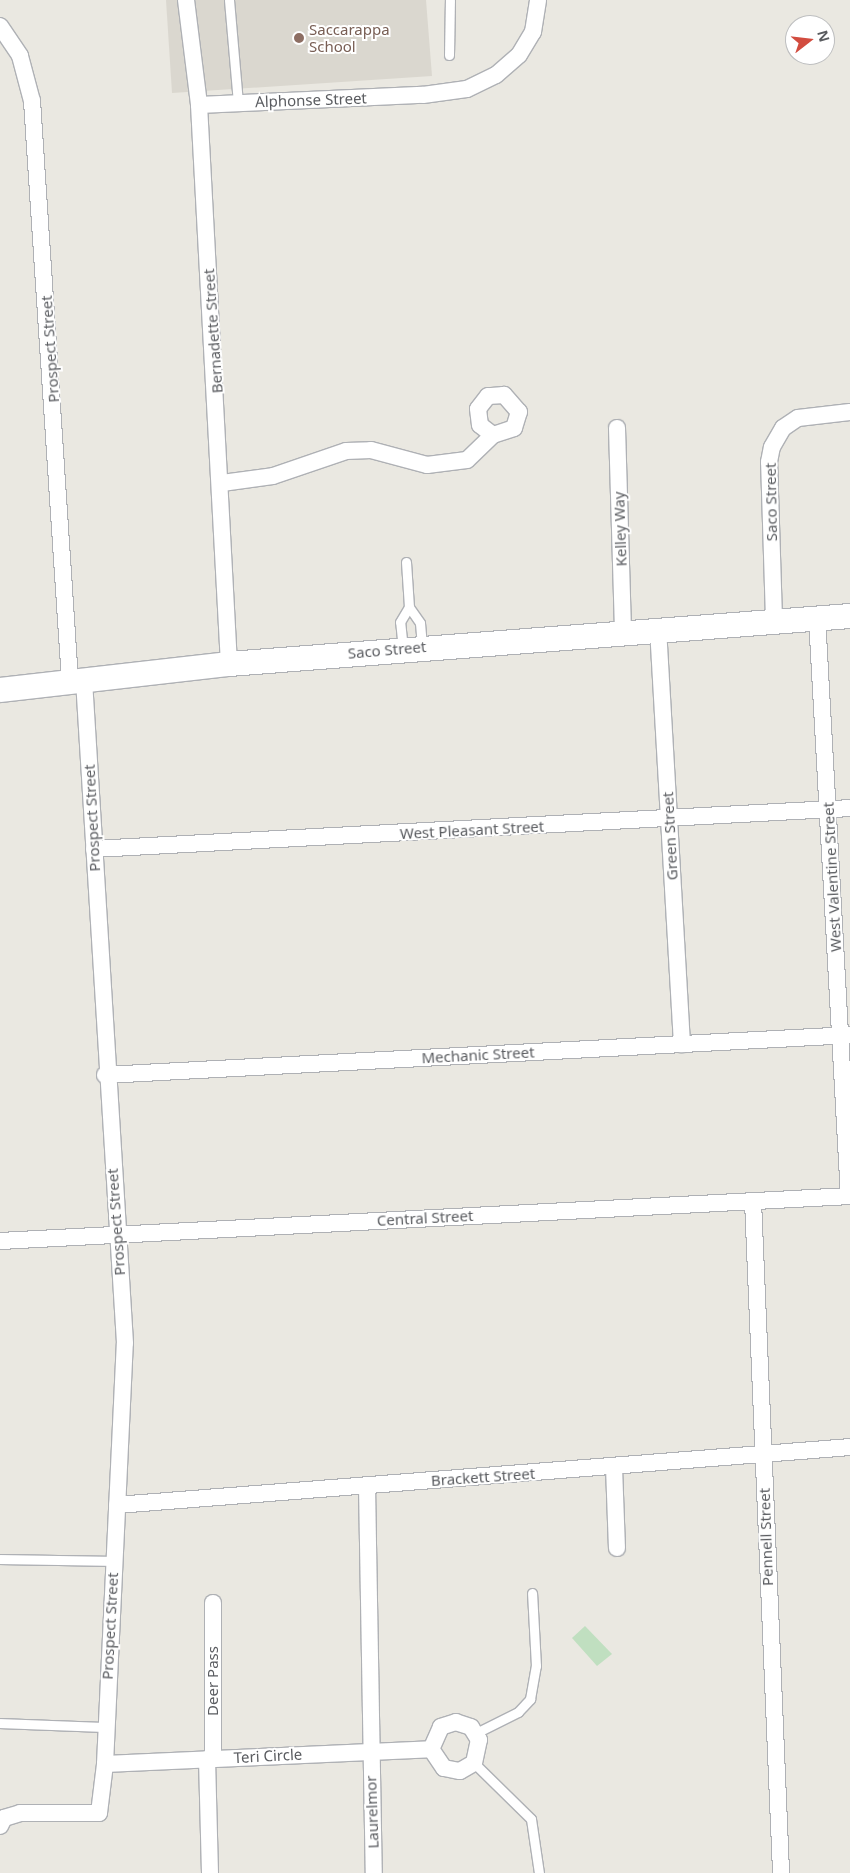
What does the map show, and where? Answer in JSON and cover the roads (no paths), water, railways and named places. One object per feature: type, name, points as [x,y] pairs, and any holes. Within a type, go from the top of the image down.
[{"type":"main road","name":"Saco Street","points":[[0,690],[229,664],[623,630],[774,619],[850,616]]},
{"type":"street","name":"Bernadette Street","points":[[186,0],[199,105],[222,483],[229,664]]},
{"type":"street","name":"Alphonse Street","points":[[199,105],[423,95],[467,89],[496,75],[519,55],[532,32],[538,0]]},
{"type":"street","name":"Prospect Street","points":[[0,26],[20,56],[34,117],[77,681],[94,849],[105,1075],[125,1343],[113,1561],[105,1764],[99,1812],[20,1813],[4,1818],[0,1826]]},
{"type":"street","name":"Saco Street","points":[[774,619],[768,462],[772,447],[783,428],[798,418],[850,412]]},
{"type":"street","name":"Kelley Way","points":[[617,428],[623,630]]},
{"type":"street","points":[[222,483],[273,476],[346,451],[371,450],[427,465],[447,465],[468,460],[493,435]]},
{"type":"street","name":"West Valentine Street","points":[[818,617],[829,809],[846,1036],[849,1196]]},
{"type":"street","name":"Green Street","points":[[658,628],[682,1044]]},
{"type":"street","name":"West Pleasant Street","points":[[94,849],[669,820],[850,808]]},
{"type":"street","name":"Mechanic Street","points":[[105,1075],[846,1036]]},
{"type":"street","name":"Central Street","points":[[0,1241],[849,1196]]},
{"type":"street","name":"Pennell Street","points":[[753,1201],[762,1456],[781,1873]]},
{"type":"street","name":"Brackett Street","points":[[117,1505],[762,1456],[850,1447]]},
{"type":"street","points":[[614,1467],[617,1548]]},
{"type":"street","name":"Laurelmor","points":[[367,1486],[370,1752],[374,1873]]},
{"type":"street","name":"Deer Pass","points":[[210,1873],[213,1603]]},
{"type":"street","points":[[448,1724],[464,1724],[476,1733],[480,1748],[474,1763],[460,1771],[444,1768],[431,1749],[435,1733],[448,1724]]},
{"type":"street","name":"Teri Circle","points":[[105,1764],[431,1749]]},
{"type":"lane","points":[[229,0],[238,102]]},
{"type":"lane","points":[[449,55],[450,0]]},
{"type":"lane","points":[[406,562],[409,608],[420,624],[413,648]]},
{"type":"lane","points":[[409,608],[400,622],[413,648]]},
{"type":"lane","points":[[0,1559],[113,1561]]},
{"type":"lane","points":[[476,1733],[518,1712],[530,1699],[536,1666],[532,1593]]},
{"type":"lane","points":[[0,1723],[106,1728]]},
{"type":"lane","points":[[474,1763],[531,1819],[539,1873]]},
{"type":"place","name":"Saccarappa School","points":[[299,38]]}]
